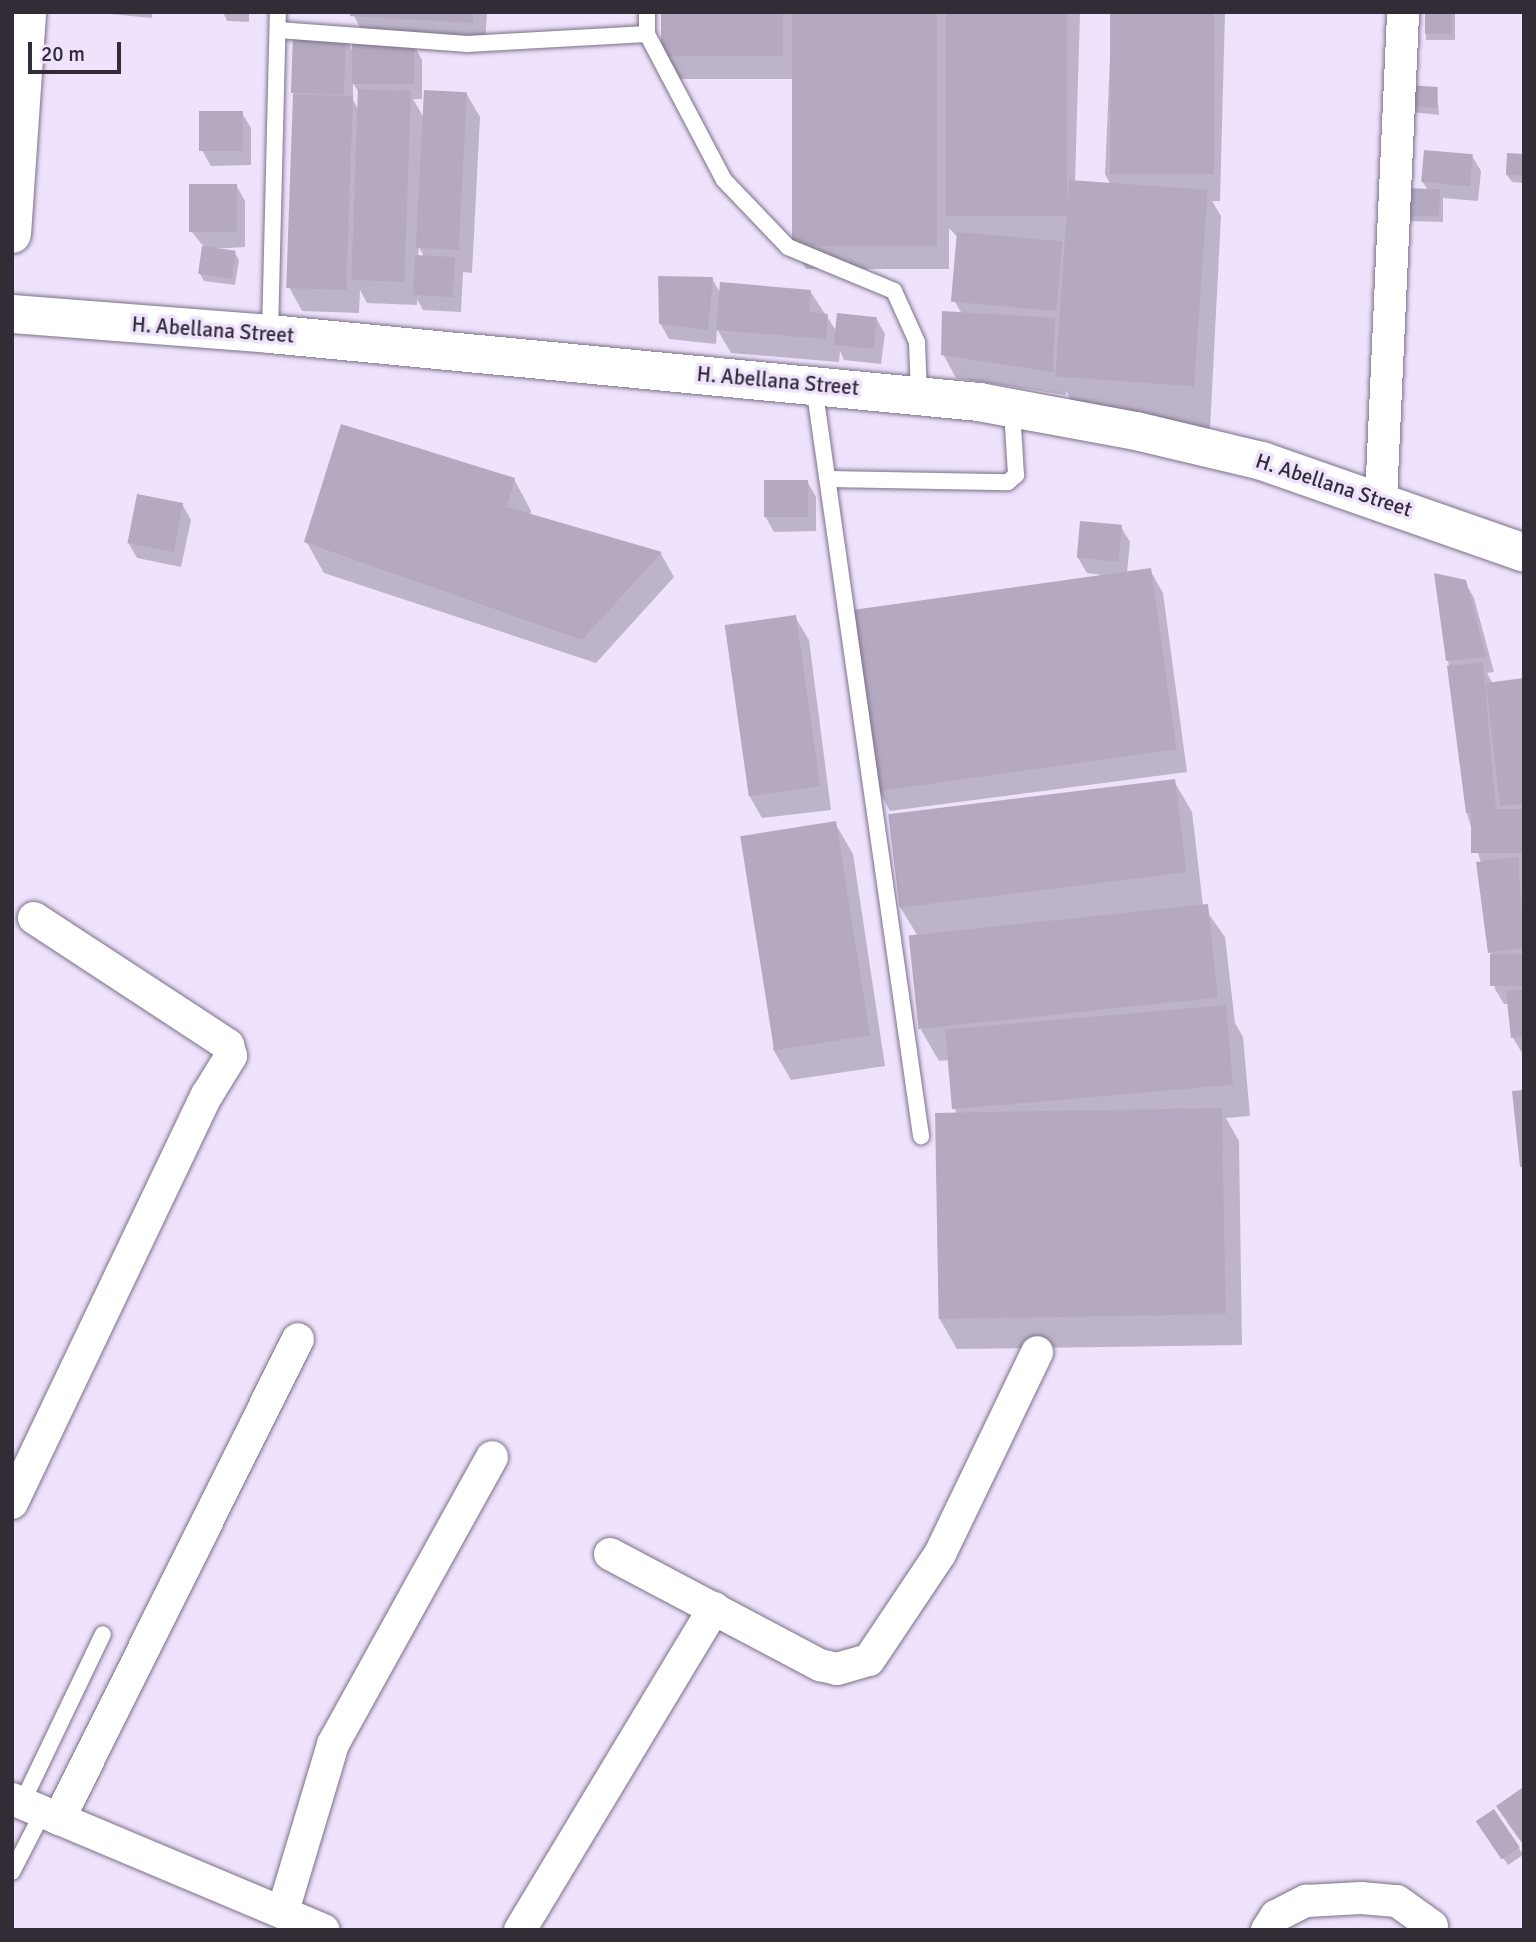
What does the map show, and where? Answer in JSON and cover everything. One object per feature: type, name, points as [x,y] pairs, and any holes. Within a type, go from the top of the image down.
[{"type":"main road","points":[[12,234],[27,12]]},
{"type":"main road","name":"H. Abellana Street","points":[[12,314],[270,334],[814,384],[919,394],[1012,408],[1262,461],[1381,499],[1524,552]]},
{"type":"street","points":[[1381,499],[1403,12]]},
{"type":"street","points":[[12,1503],[207,1095],[231,1056],[228,1045],[34,918]]},
{"type":"street","points":[[298,1339],[34,1808],[324,1930]]},
{"type":"street","points":[[610,1554],[820,1665],[845,1668],[869,1660],[940,1554],[1037,1352]]},
{"type":"street","points":[[283,1911],[333,1744],[492,1457]]},
{"type":"street","points":[[520,1930],[714,1608]]},
{"type":"street","points":[[1267,1930],[1276,1916],[1306,1901],[1361,1898],[1396,1901],[1432,1926]]},
{"type":"lane","points":[[270,334],[278,12]]},
{"type":"lane","points":[[647,12],[647,34],[724,180],[788,247],[894,291],[917,342],[919,394]]},
{"type":"lane","points":[[278,30],[467,44],[647,34]]},
{"type":"lane","points":[[814,384],[921,1136]]},
{"type":"lane","points":[[828,479],[1008,482],[1016,475],[1012,408]]},
{"type":"lane","points":[[12,1872],[34,1808],[103,1634]]},
{"type":"building","points":[[350,12],[473,12],[473,23],[350,16]]},
{"type":"building","points":[[661,12],[783,12],[783,56],[661,56]]},
{"type":"building","points":[[792,12],[937,12],[937,246],[792,246]]},
{"type":"building","points":[[946,12],[1067,12],[1067,216],[946,216]]},
{"type":"building","points":[[1110,12],[1214,12],[1214,174],[1110,174]]},
{"type":"building","points":[[1425,12],[1452,12],[1452,34],[1425,34]]},
{"type":"building","points":[[293,34],[346,36],[344,95],[291,93]]},
{"type":"building","points":[[352,42],[414,42],[414,84],[352,84]]},
{"type":"building","points":[[1408,85],[1438,87],[1436,108],[1407,106]]},
{"type":"building","points":[[358,89],[411,91],[404,282],[351,280]]},
{"type":"building","points":[[424,90],[467,92],[459,250],[416,248]]},
{"type":"building","points":[[293,94],[353,96],[346,290],[286,288]]},
{"type":"building","points":[[199,111],[243,111],[243,151],[199,151]]},
{"type":"building","points":[[1424,150],[1473,154],[1470,186],[1421,182]]},
{"type":"building","points":[[1507,153],[1524,154],[1523,176],[1506,175]]},
{"type":"building","points":[[1069,180],[1208,190],[1194,386],[1055,377]]},
{"type":"building","points":[[189,184],[237,184],[237,232],[189,232]]},
{"type":"building","points":[[1405,188],[1440,189],[1439,216],[1404,215]]},
{"type":"building","points":[[957,232],[1063,241],[1056,311],[951,302]]},
{"type":"building","points":[[202,246],[236,251],[232,278],[198,274]]},
{"type":"building","points":[[415,255],[455,257],[453,297],[413,295]]},
{"type":"building","points":[[658,276],[713,277],[708,330],[659,324]]},
{"type":"building","points":[[720,282],[811,290],[809,312],[828,314],[826,339],[716,330]]},
{"type":"building","points":[[942,311],[1055,318],[1053,372],[941,355]]},
{"type":"building","points":[[837,313],[877,317],[873,349],[834,345]]},
{"type":"building","points":[[341,424],[515,478],[507,507],[662,552],[582,640],[304,542]]},
{"type":"building","points":[[764,480],[808,480],[808,517],[764,517]]},
{"type":"building","points":[[137,494],[183,503],[174,552],[127,543]]},
{"type":"building","points":[[1080,521],[1122,525],[1119,562],[1077,558]]},
{"type":"building","points":[[1151,568],[1176,749],[876,791],[851,610]]},
{"type":"building","points":[[1434,573],[1466,580],[1486,657],[1446,661]]},
{"type":"building","points":[[796,615],[820,786],[749,796],[725,625]]},
{"type":"building","points":[[1483,662],[1496,809],[1466,813],[1447,666]]},
{"type":"building","points":[[1524,678],[1524,804],[1500,806],[1486,683]]},
{"type":"building","points":[[1175,779],[1186,872],[900,908],[888,814]]},
{"type":"building","points":[[1471,809],[1524,809],[1524,853],[1471,853]]},
{"type":"building","points":[[836,821],[870,1035],[774,1051],[740,836]]},
{"type":"building","points":[[1518,857],[1524,948],[1488,953],[1476,862]]},
{"type":"building","points":[[1208,904],[1218,997],[918,1029],[909,935]]},
{"type":"building","points":[[1490,954],[1524,954],[1524,986],[1490,986]]},
{"type":"building","points":[[1524,989],[1524,1037],[1511,1038],[1506,991]]},
{"type":"building","points":[[1226,1005],[1233,1085],[952,1109],[945,1030]]},
{"type":"building","points":[[1524,1090],[1524,1167],[1520,1167],[1512,1091]]},
{"type":"building","points":[[1222,1108],[1226,1314],[939,1319],[935,1113]]},
{"type":"building","points":[[1522,1788],[1524,1842],[1522,1843],[1496,1806]]},
{"type":"building","points":[[1494,1809],[1520,1847],[1501,1859],[1476,1821]]}]
